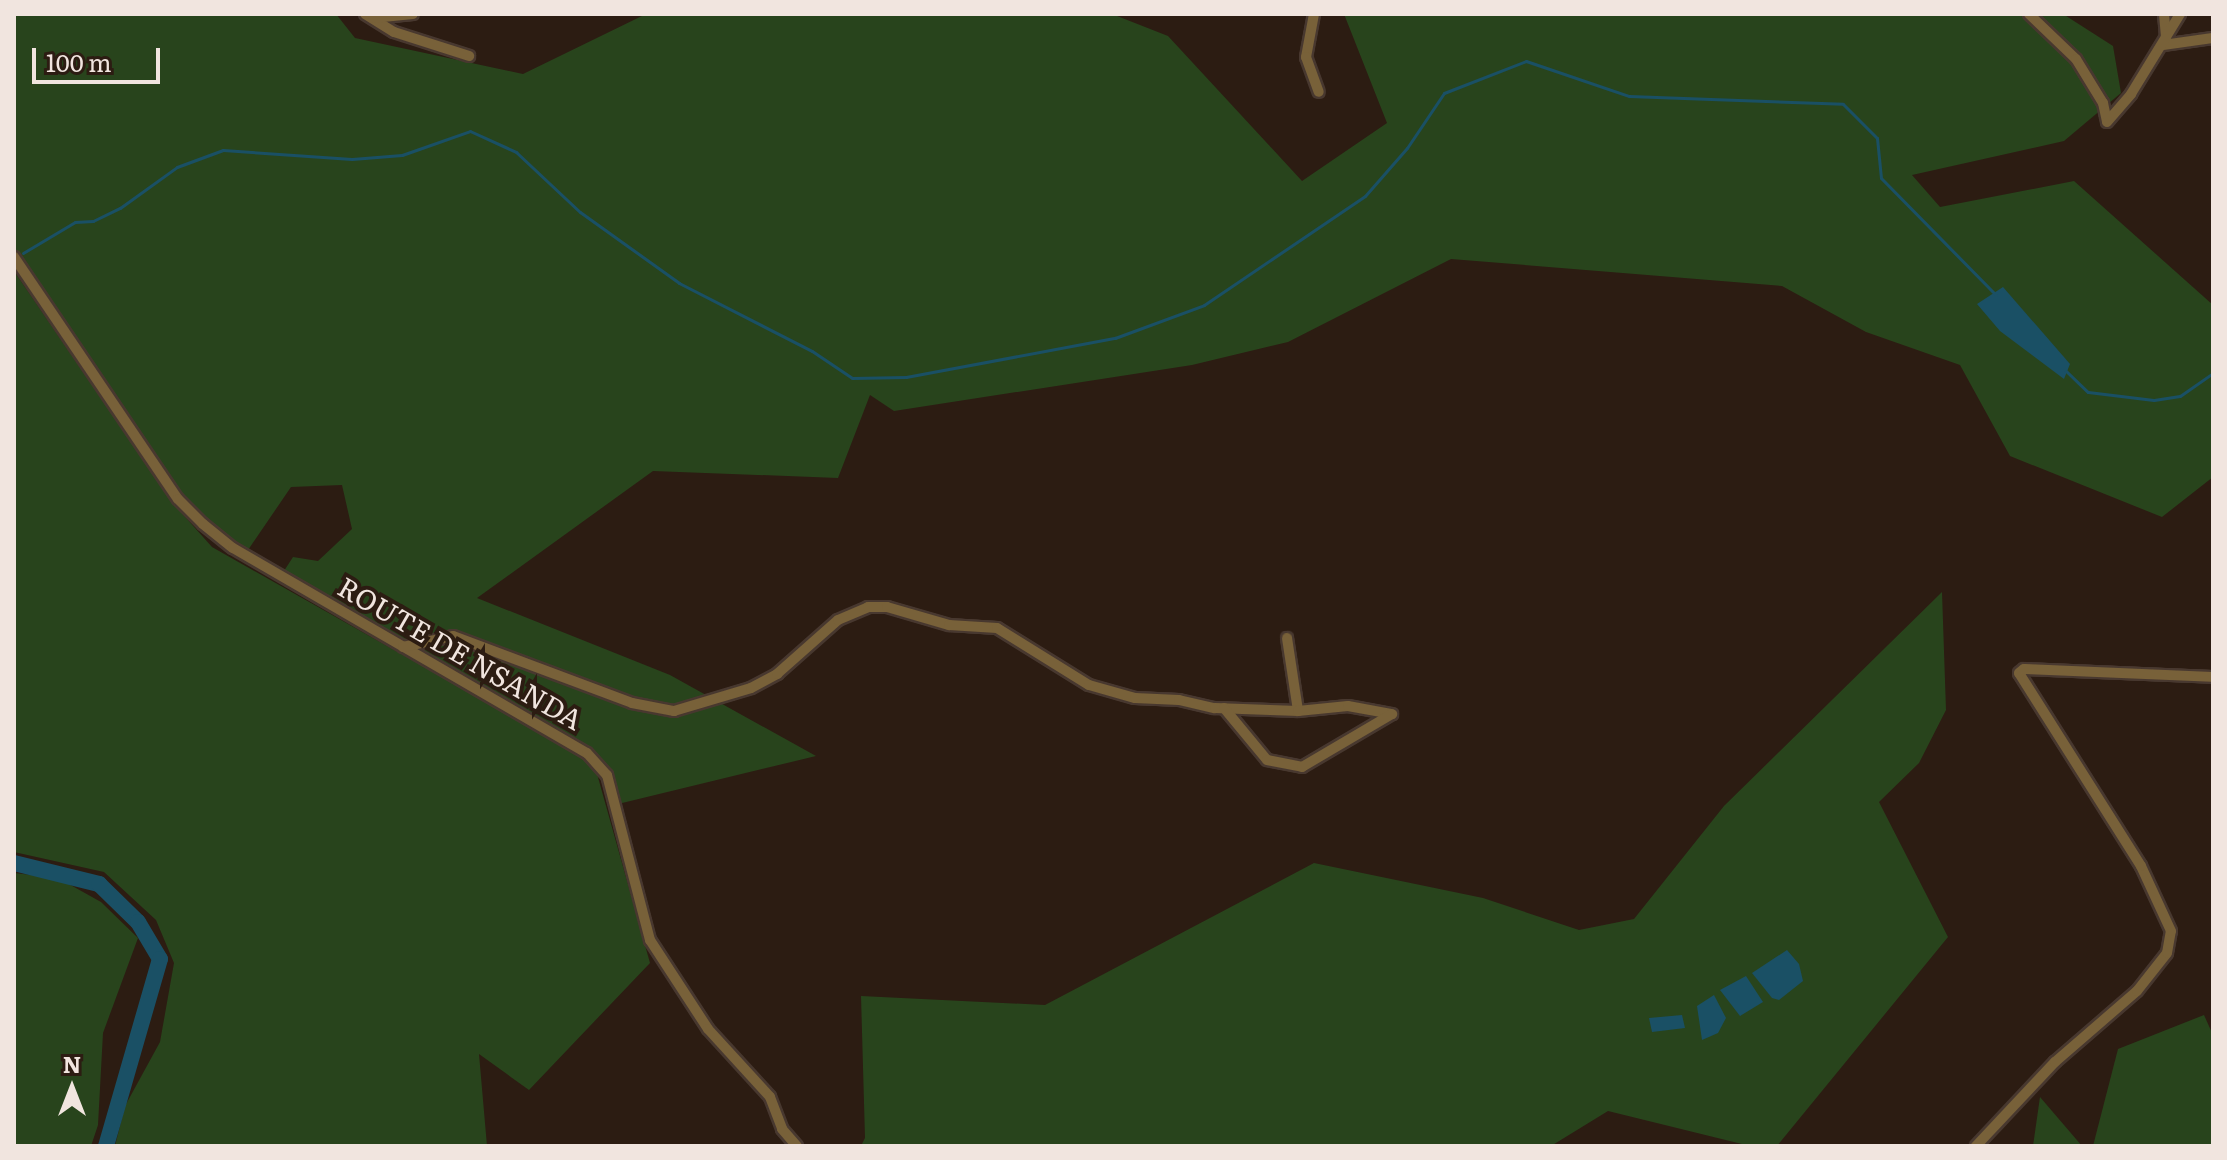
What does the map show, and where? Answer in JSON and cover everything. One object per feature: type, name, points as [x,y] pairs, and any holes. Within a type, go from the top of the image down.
[{"type":"street","points":[[368,16],[413,14]]},
{"type":"street","points":[[1314,14],[1306,57],[1319,92]]},
{"type":"street","points":[[2029,14],[2076,59],[2103,103],[2107,122],[2180,14]]},
{"type":"street","points":[[2164,14],[2164,41]]},
{"type":"street","points":[[368,16],[414,40],[469,56]]},
{"type":"street","points":[[2164,41],[2213,38]]},
{"type":"street","name":"ROUTE DE NSANDA","points":[[14,257],[195,516],[233,548],[587,753],[607,775],[650,940],[708,1029],[770,1097],[782,1129],[797,1146]]},
{"type":"street","points":[[403,647],[453,636],[632,703],[674,711],[751,688],[777,674],[838,620],[868,607],[887,607],[949,625],[997,628],[1106,690],[1224,708],[1298,711],[1348,706],[1392,714],[1302,767],[1267,760],[1224,708]]},
{"type":"street","points":[[1287,638],[1298,711]]},
{"type":"street","points":[[1976,1146],[2055,1062],[2137,991],[2167,953],[2171,931],[2141,866],[2019,673],[2024,669],[2213,677]]},
{"type":"green space","points":[[14,14],[336,14],[355,38],[523,74],[646,14],[1112,14],[1168,36],[1302,181],[1387,123],[1344,14],[2063,14],[2113,46],[2121,93],[2064,141],[1912,175],[1940,207],[2074,181],[2213,305],[2213,477],[2162,517],[2010,456],[1960,365],[1866,332],[1782,286],[1451,259],[1288,342],[1192,365],[894,411],[870,395],[838,478],[653,471],[477,598],[670,675],[816,756],[618,804],[610,774],[588,748],[282,574],[293,557],[318,561],[352,529],[342,485],[291,487],[246,553],[180,498],[14,252]]},
{"type":"green space","points":[[14,271],[171,501],[212,547],[594,763],[650,963],[529,1090],[479,1054],[487,1146],[115,1146],[125,1106],[160,1042],[174,963],[156,920],[104,872],[14,852]]},
{"type":"green space","points":[[1942,592],[1946,710],[1919,763],[1879,802],[1948,937],[1777,1146],[1750,1146],[1608,1111],[1551,1146],[861,1146],[865,1138],[861,996],[1045,1005],[1314,863],[1483,898],[1579,930],[1634,919],[1724,806]]},
{"type":"green space","points":[[14,873],[58,878],[101,902],[138,938],[103,1033],[98,1125],[91,1146],[14,1146]]},
{"type":"green space","points":[[2204,1015],[2213,1035],[2213,1146],[2093,1146],[2118,1049]]},
{"type":"green space","points":[[2040,1097],[2082,1146],[2033,1146]]},
{"type":"water","points":[[2003,287],[2070,364],[2064,379],[2000,331],[1977,304]]},
{"type":"water","points":[[1787,950],[1799,964],[1803,981],[1779,1000],[1772,998],[1752,973]]},
{"type":"water","points":[[1746,976],[1763,1002],[1740,1016],[1720,990]]},
{"type":"water","points":[[1714,995],[1726,1018],[1718,1033],[1702,1040],[1697,1006]]},
{"type":"water","points":[[1682,1015],[1685,1028],[1652,1032],[1649,1018]]},
{"type":"waterway","points":[[23,253],[75,222],[93,221],[120,208],[177,167],[223,150],[352,159],[402,155],[470,131],[516,152],[580,212],[679,283],[812,351],[852,378],[906,377],[1115,338],[1204,305],[1365,196],[1407,148],[1444,93],[1526,61],[1629,96],[1843,104],[1877,138],[1881,178],[1996,295]]},
{"type":"waterway","points":[[2066,371],[2088,392],[2154,400],[2180,396],[2213,373]]},
{"type":"waterway","points":[[14,863],[99,884],[138,922],[160,959],[106,1146]]}]
